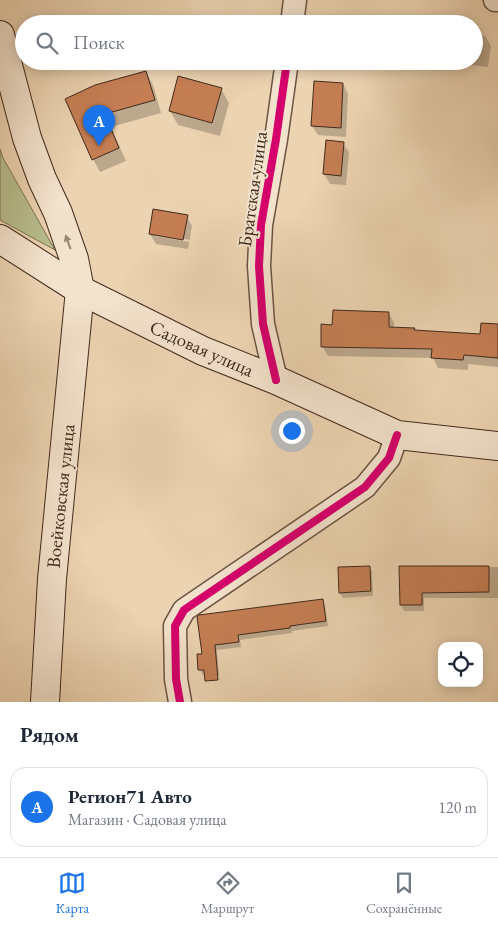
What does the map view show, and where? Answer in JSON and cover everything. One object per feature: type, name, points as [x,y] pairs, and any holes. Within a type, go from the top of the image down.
[{"type":"main road","points":[[0,35],[27,138],[42,179],[58,213],[74,259],[80,290]]},
{"type":"main road","name":"Садовая улица","points":[[0,240],[80,290],[203,351],[276,380],[397,435],[498,446]]},
{"type":"main road","name":"Воейковская улица","points":[[45,702],[52,579],[80,290]]},
{"type":"street","points":[[293,15],[295,0]]},
{"type":"street","name":"Братская улица","points":[[276,380],[264,324],[259,266],[261,225],[286,70]]},
{"type":"street","points":[[180,702],[176,679],[175,626],[184,610],[365,487],[389,458],[397,435]]},
{"type":"green space","points":[[0,149],[3,158],[55,250],[0,220]]},
{"type":"building","points":[[146,71],[155,100],[105,114],[119,148],[92,160],[65,99],[95,85]]},
{"type":"building","points":[[178,76],[222,88],[212,123],[169,111]]},
{"type":"building","points":[[314,81],[343,83],[341,128],[311,126]]},
{"type":"building","points":[[326,140],[344,142],[341,176],[323,174]]},
{"type":"building","points":[[153,209],[188,215],[183,240],[149,234]]},
{"type":"building","points":[[333,310],[389,312],[389,327],[415,328],[414,330],[480,334],[481,323],[498,324],[498,358],[464,355],[463,360],[431,358],[432,349],[321,347],[321,324],[332,325]]},
{"type":"building","points":[[370,566],[371,591],[339,593],[338,567]]},
{"type":"building","points":[[399,566],[489,566],[489,592],[422,593],[422,605],[400,605]]},
{"type":"building","points":[[323,599],[326,621],[238,635],[239,642],[215,645],[218,680],[205,681],[204,670],[198,670],[197,654],[202,654],[197,617],[199,615]]},
{"type":"cycle path","points":[[276,380],[263,324],[259,266],[261,225],[286,70]]},
{"type":"cycle path","points":[[180,702],[176,679],[175,626],[184,610],[365,487],[389,458],[397,435]]},
{"type":"place","name":"Регион71 Авто","points":[[99,146]]}]
